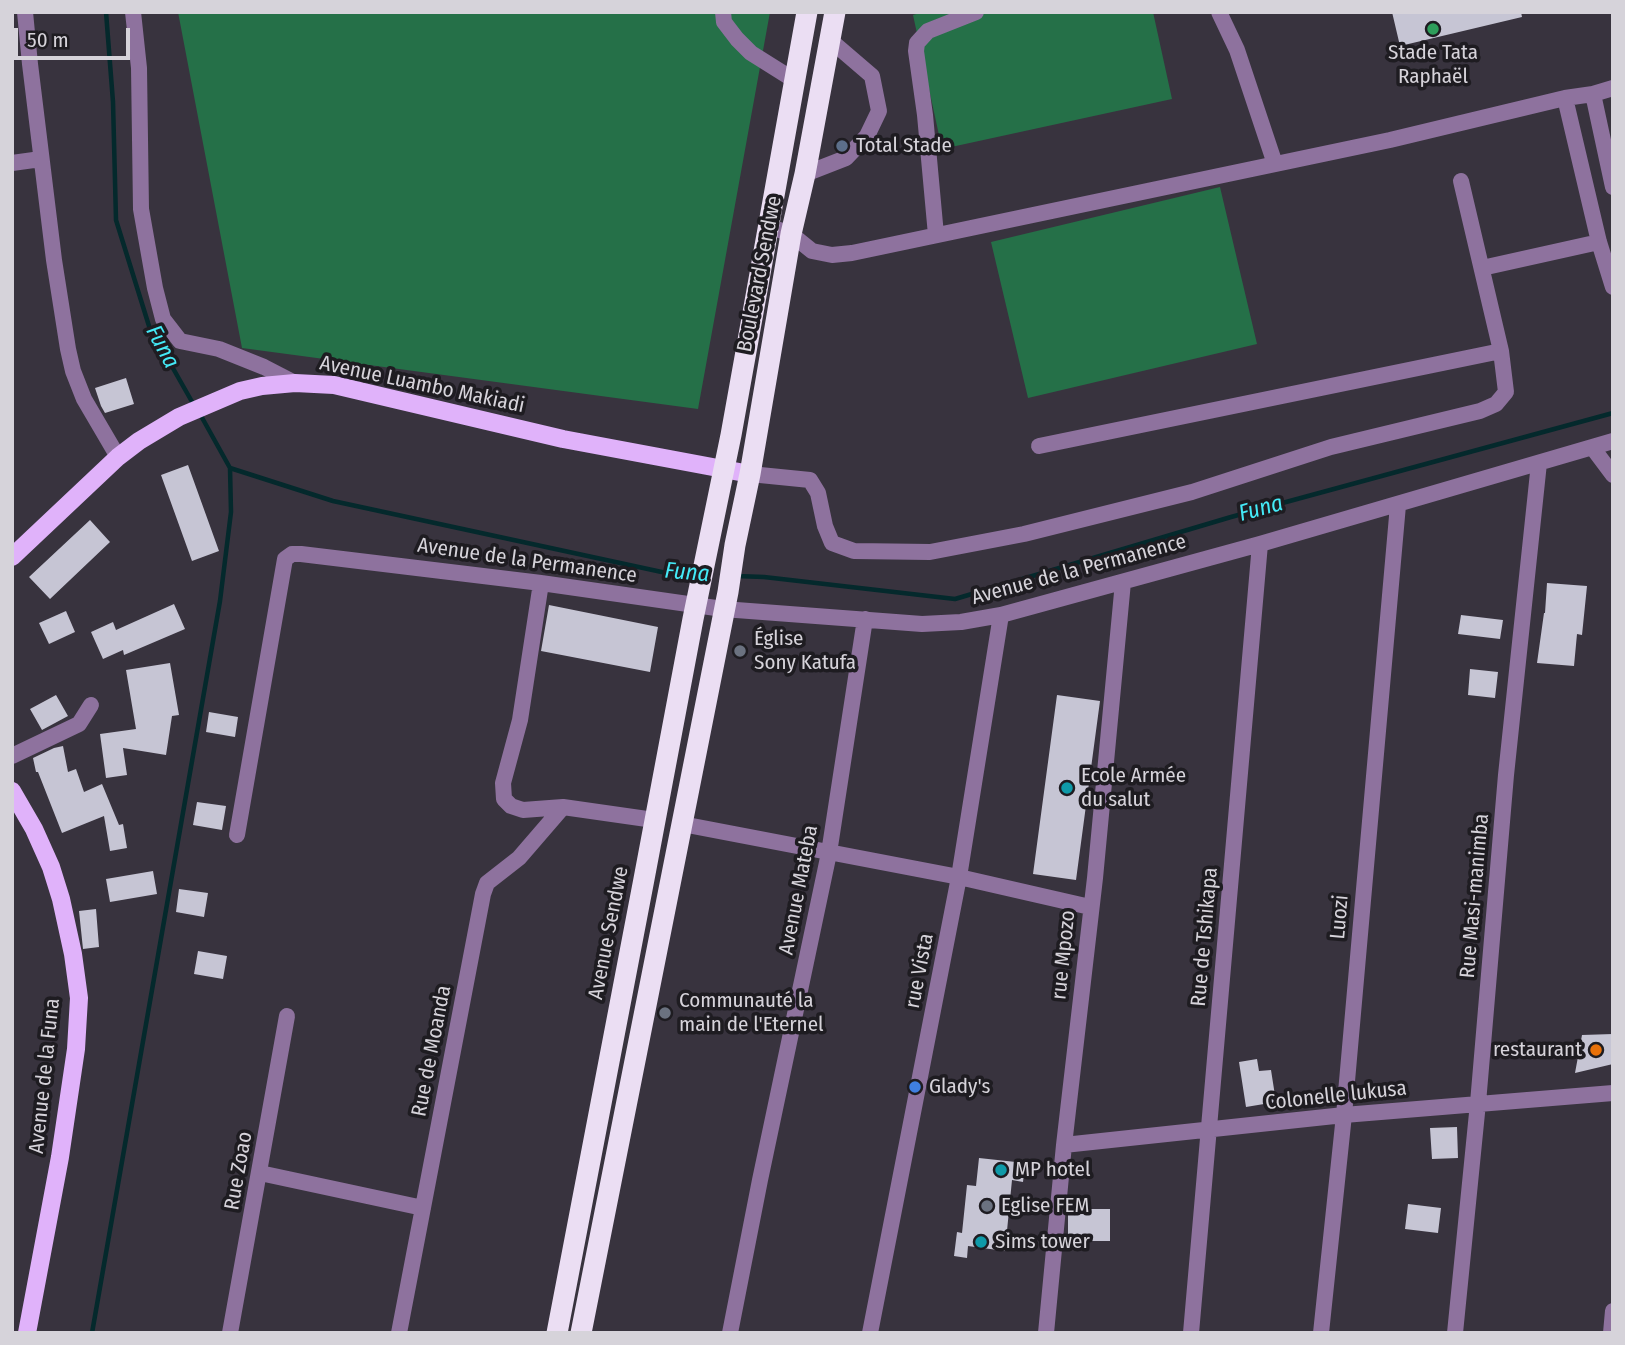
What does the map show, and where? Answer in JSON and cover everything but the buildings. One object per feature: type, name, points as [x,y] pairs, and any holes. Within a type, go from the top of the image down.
[{"type":"highway","name":"Boulevard Sendwe","points":[[709,543],[807,12]]},
{"type":"highway","name":"Boulevard Sendwe","points":[[725,600],[750,474],[791,234],[835,12]]},
{"type":"highway","name":"Avenue Sendwe","points":[[556,1333],[709,543]]},
{"type":"highway","points":[[581,1333],[725,600]]},
{"type":"main road","name":"Avenue Luambo Makiadi","points":[[15,548],[139,441],[179,417],[240,391],[262,386],[295,383],[334,385],[564,439],[750,474]]},
{"type":"main road","name":"Avenue de la Funa","points":[[12,791],[34,829],[51,867],[73,954],[79,999],[76,1049],[60,1157],[27,1333]]},
{"type":"street","points":[[25,12],[54,260],[74,371],[85,400],[118,457]]},
{"type":"street","points":[[133,12],[139,68],[141,209],[163,319],[180,341],[219,349],[295,383]]},
{"type":"street","points":[[723,12],[724,22],[751,53],[794,80]]},
{"type":"street","points":[[936,235],[916,43],[928,31],[976,12]]},
{"type":"street","points":[[1219,12],[1237,50],[1275,164]]},
{"type":"street","points":[[805,174],[846,158],[867,136],[879,111],[872,76],[830,40]]},
{"type":"street","points":[[12,64],[30,64]]},
{"type":"street","points":[[768,226],[791,234],[812,251],[832,255],[852,253],[1390,141],[1613,88]]},
{"type":"street","points":[[1593,94],[1613,187]]},
{"type":"street","points":[[1564,98],[1599,243],[1613,288]]},
{"type":"street","points":[[12,163],[41,159]]},
{"type":"street","points":[[750,474],[810,480],[818,493],[825,526],[832,543],[854,551],[930,552],[1024,534],[1192,492],[1331,447],[1480,411],[1496,404],[1506,391],[1501,351],[1461,181]]},
{"type":"street","points":[[1482,268],[1599,243]]},
{"type":"street","points":[[1040,446],[1501,351]]},
{"type":"street","name":"Avenue de la Permanence","points":[[237,835],[285,559],[292,554],[541,583],[698,595],[922,625],[961,622],[1001,615],[1260,544],[1613,441]]},
{"type":"street","points":[[1592,447],[1613,475]]},
{"type":"street","name":"Rue Masi-manimba","points":[[1455,1333],[1506,775],[1539,463]]},
{"type":"street","name":"Luozi","points":[[1321,1333],[1344,1115],[1398,505]]},
{"type":"street","name":"Rue de Tshikapa","points":[[1191,1333],[1260,544]]},
{"type":"street","name":"rue Mpozo","points":[[1046,1333],[1123,582]]},
{"type":"street","points":[[541,583],[520,720],[503,783],[504,799],[511,806],[523,810],[563,807],[654,820]]},
{"type":"street","name":"rue Vista","points":[[870,1333],[959,877],[1001,615]]},
{"type":"street","name":"Avenue Mateba","points":[[730,1333],[829,853],[865,619]]},
{"type":"street","points":[[12,756],[79,724],[91,705]]},
{"type":"street","name":"Rue de Moanda","points":[[399,1333],[483,894],[487,883],[519,858],[563,807]]},
{"type":"street","points":[[682,824],[959,877],[1090,908]]},
{"type":"street","name":"Rue Zoao","points":[[230,1333],[287,1016]]},
{"type":"street","name":"Colonelle lukusa","points":[[1064,1145],[1344,1115],[1613,1093]]},
{"type":"street","points":[[260,1173],[423,1209]]},
{"type":"street","points":[[1611,1333],[1613,1311]]},
{"type":"green space","points":[[178,12],[770,12],[698,409],[242,348]]},
{"type":"green space","points":[[923,12],[1153,12],[1172,99],[942,149],[913,15]]},
{"type":"green space","points":[[1220,187],[1257,344],[1028,398],[991,242]]},
{"type":"waterway","name":"Funa","points":[[106,12],[113,102],[116,220],[149,326],[195,407]]},
{"type":"waterway","name":"Funa","points":[[736,576],[955,599],[1231,517],[1613,413]]},
{"type":"waterway","name":"Funa","points":[[200,414],[230,468],[333,501],[671,574],[696,575]]},
{"type":"waterway","points":[[92,1333],[220,601],[231,512],[230,468]]},
{"type":"place","name":"Stade Tata Raphaël","points":[[1433,29]]},
{"type":"place","name":"Total Stade","points":[[842,146]]},
{"type":"place","name":"Église Sony Katufa","points":[[740,651]]},
{"type":"place","name":"Ecole Armée du salut","points":[[1067,788]]},
{"type":"place","name":"Communauté la main de l'Eternel","points":[[665,1013]]},
{"type":"place","name":"restaurant","points":[[1596,1050]]},
{"type":"place","name":"Glady's","points":[[915,1087]]},
{"type":"place","name":"MP hotel","points":[[1001,1170]]},
{"type":"place","name":"Eglise FEM","points":[[987,1206]]},
{"type":"place","name":"Sims tower","points":[[981,1242]]}]
